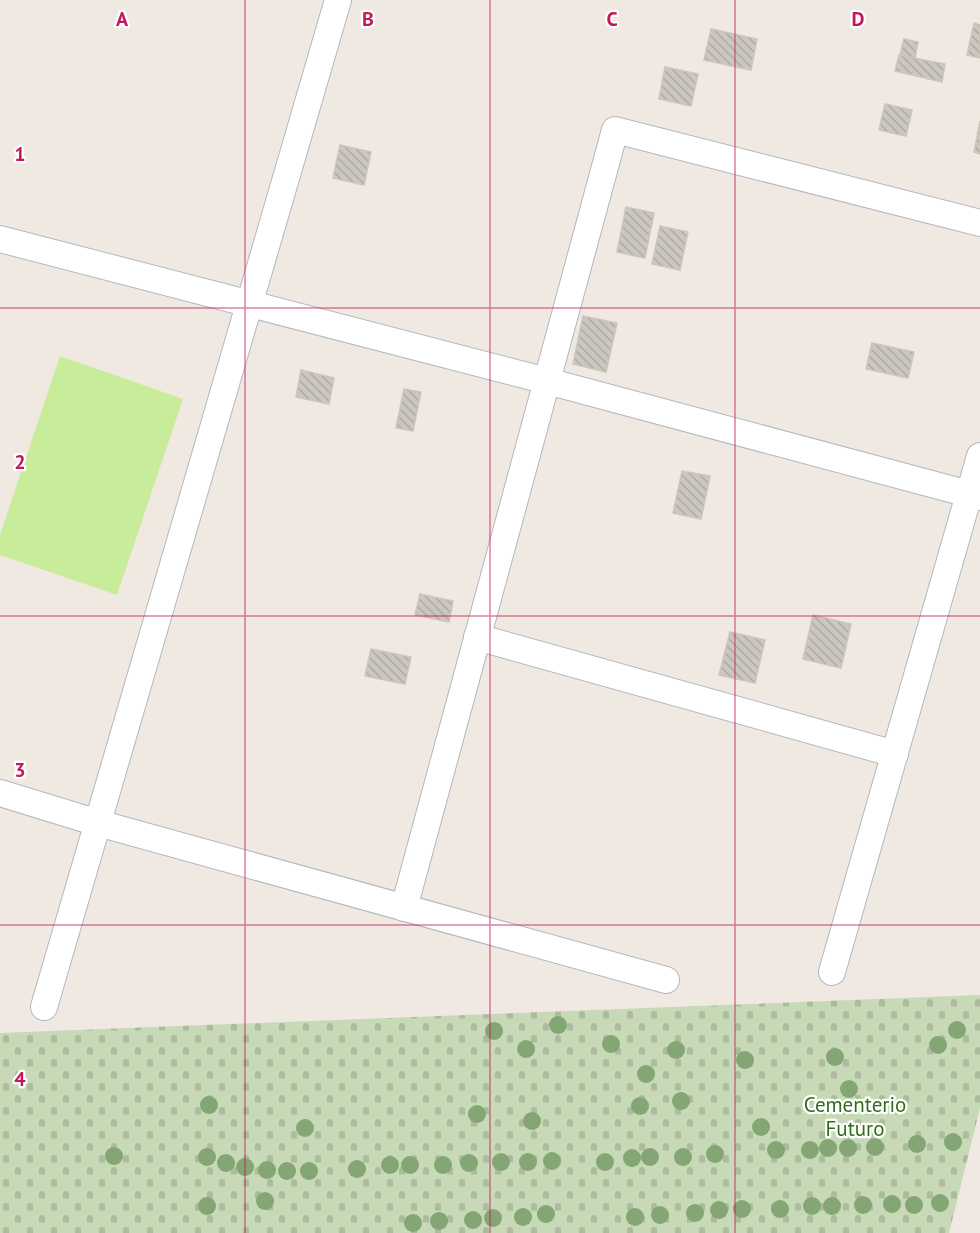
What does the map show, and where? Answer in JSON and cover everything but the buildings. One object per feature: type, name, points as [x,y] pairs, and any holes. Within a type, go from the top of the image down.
[{"type":"street","points":[[44,1007],[338,0]]},
{"type":"street","points":[[404,908],[615,130],[980,223]]},
{"type":"street","points":[[0,239],[974,495]]},
{"type":"street","points":[[832,972],[895,754],[974,495],[980,456]]},
{"type":"street","points":[[477,637],[895,754]]},
{"type":"street","points":[[0,793],[98,823],[666,980]]},
{"type":"green space","points":[[60,356],[183,399],[117,595],[0,555],[0,535]]},
{"type":"green space","name":"Cementerio Futuro","points":[[980,995],[980,1108],[949,1233],[0,1233],[0,1033]]}]
